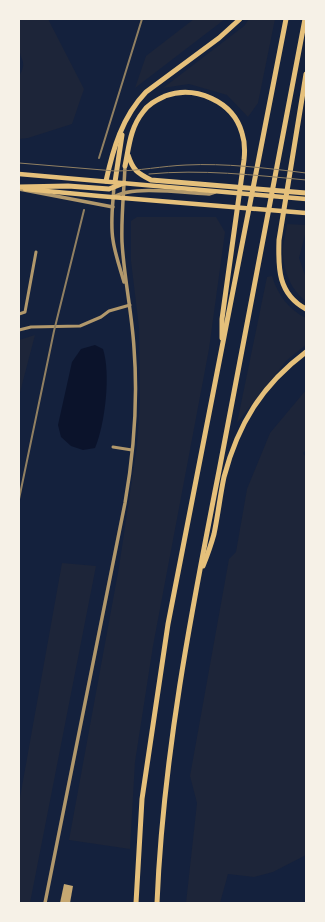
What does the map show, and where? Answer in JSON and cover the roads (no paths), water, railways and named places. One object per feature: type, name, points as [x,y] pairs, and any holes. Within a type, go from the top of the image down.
[{"type":"highway","points":[[106,181],[112,155],[124,123],[138,100],[146,92],[219,38],[240,19]]},
{"type":"highway","points":[[136,903],[142,799],[168,624],[286,19]]},
{"type":"highway","points":[[157,903],[164,804],[176,709],[197,586],[305,19]]},
{"type":"highway","points":[[306,74],[279,240],[278,261],[284,287],[291,298],[306,309]]},
{"type":"highway","points":[[125,166],[131,133],[144,110],[158,99],[172,94],[186,92],[200,94],[214,99],[226,107],[235,118],[242,131],[245,146],[244,160],[222,319],[221,355]]},
{"type":"highway","points":[[115,185],[124,123]]},
{"type":"highway","points":[[128,155],[131,164],[138,174],[151,180],[227,189],[306,193]]},
{"type":"highway","points":[[19,188],[41,186],[109,189],[115,185],[124,183]]},
{"type":"highway","points":[[197,586],[213,536],[224,477],[239,433],[252,408],[268,386],[288,366],[306,352]]},
{"type":"main road","points":[[19,174],[106,181],[115,185]]},
{"type":"main road","points":[[124,183],[218,191],[227,189],[306,198]]},
{"type":"main road","points":[[19,188],[93,196],[114,197],[124,195],[306,213]]},
{"type":"street","points":[[125,166],[122,243],[127,291]]},
{"type":"street","points":[[45,903],[125,503],[132,450],[135,416],[134,348],[130,305],[114,250],[113,207],[115,185]]},
{"type":"street","points":[[19,188],[113,207]]},
{"type":"street","points":[[124,195],[141,191],[209,194],[218,191]]},
{"type":"street","points":[[19,314],[25,312],[36,252]]},
{"type":"street","points":[[19,330],[31,327],[80,326],[101,317],[109,310],[130,305]]},
{"type":"street","points":[[113,447],[132,450]]},
{"type":"tram line","points":[[19,163],[115,171],[177,166],[231,165],[306,173]]},
{"type":"tram line","points":[[149,174],[208,172],[306,180]]},
{"type":"railway","points":[[99,158],[142,19]]},
{"type":"railway","points":[[19,499],[54,331],[84,210]]}]
